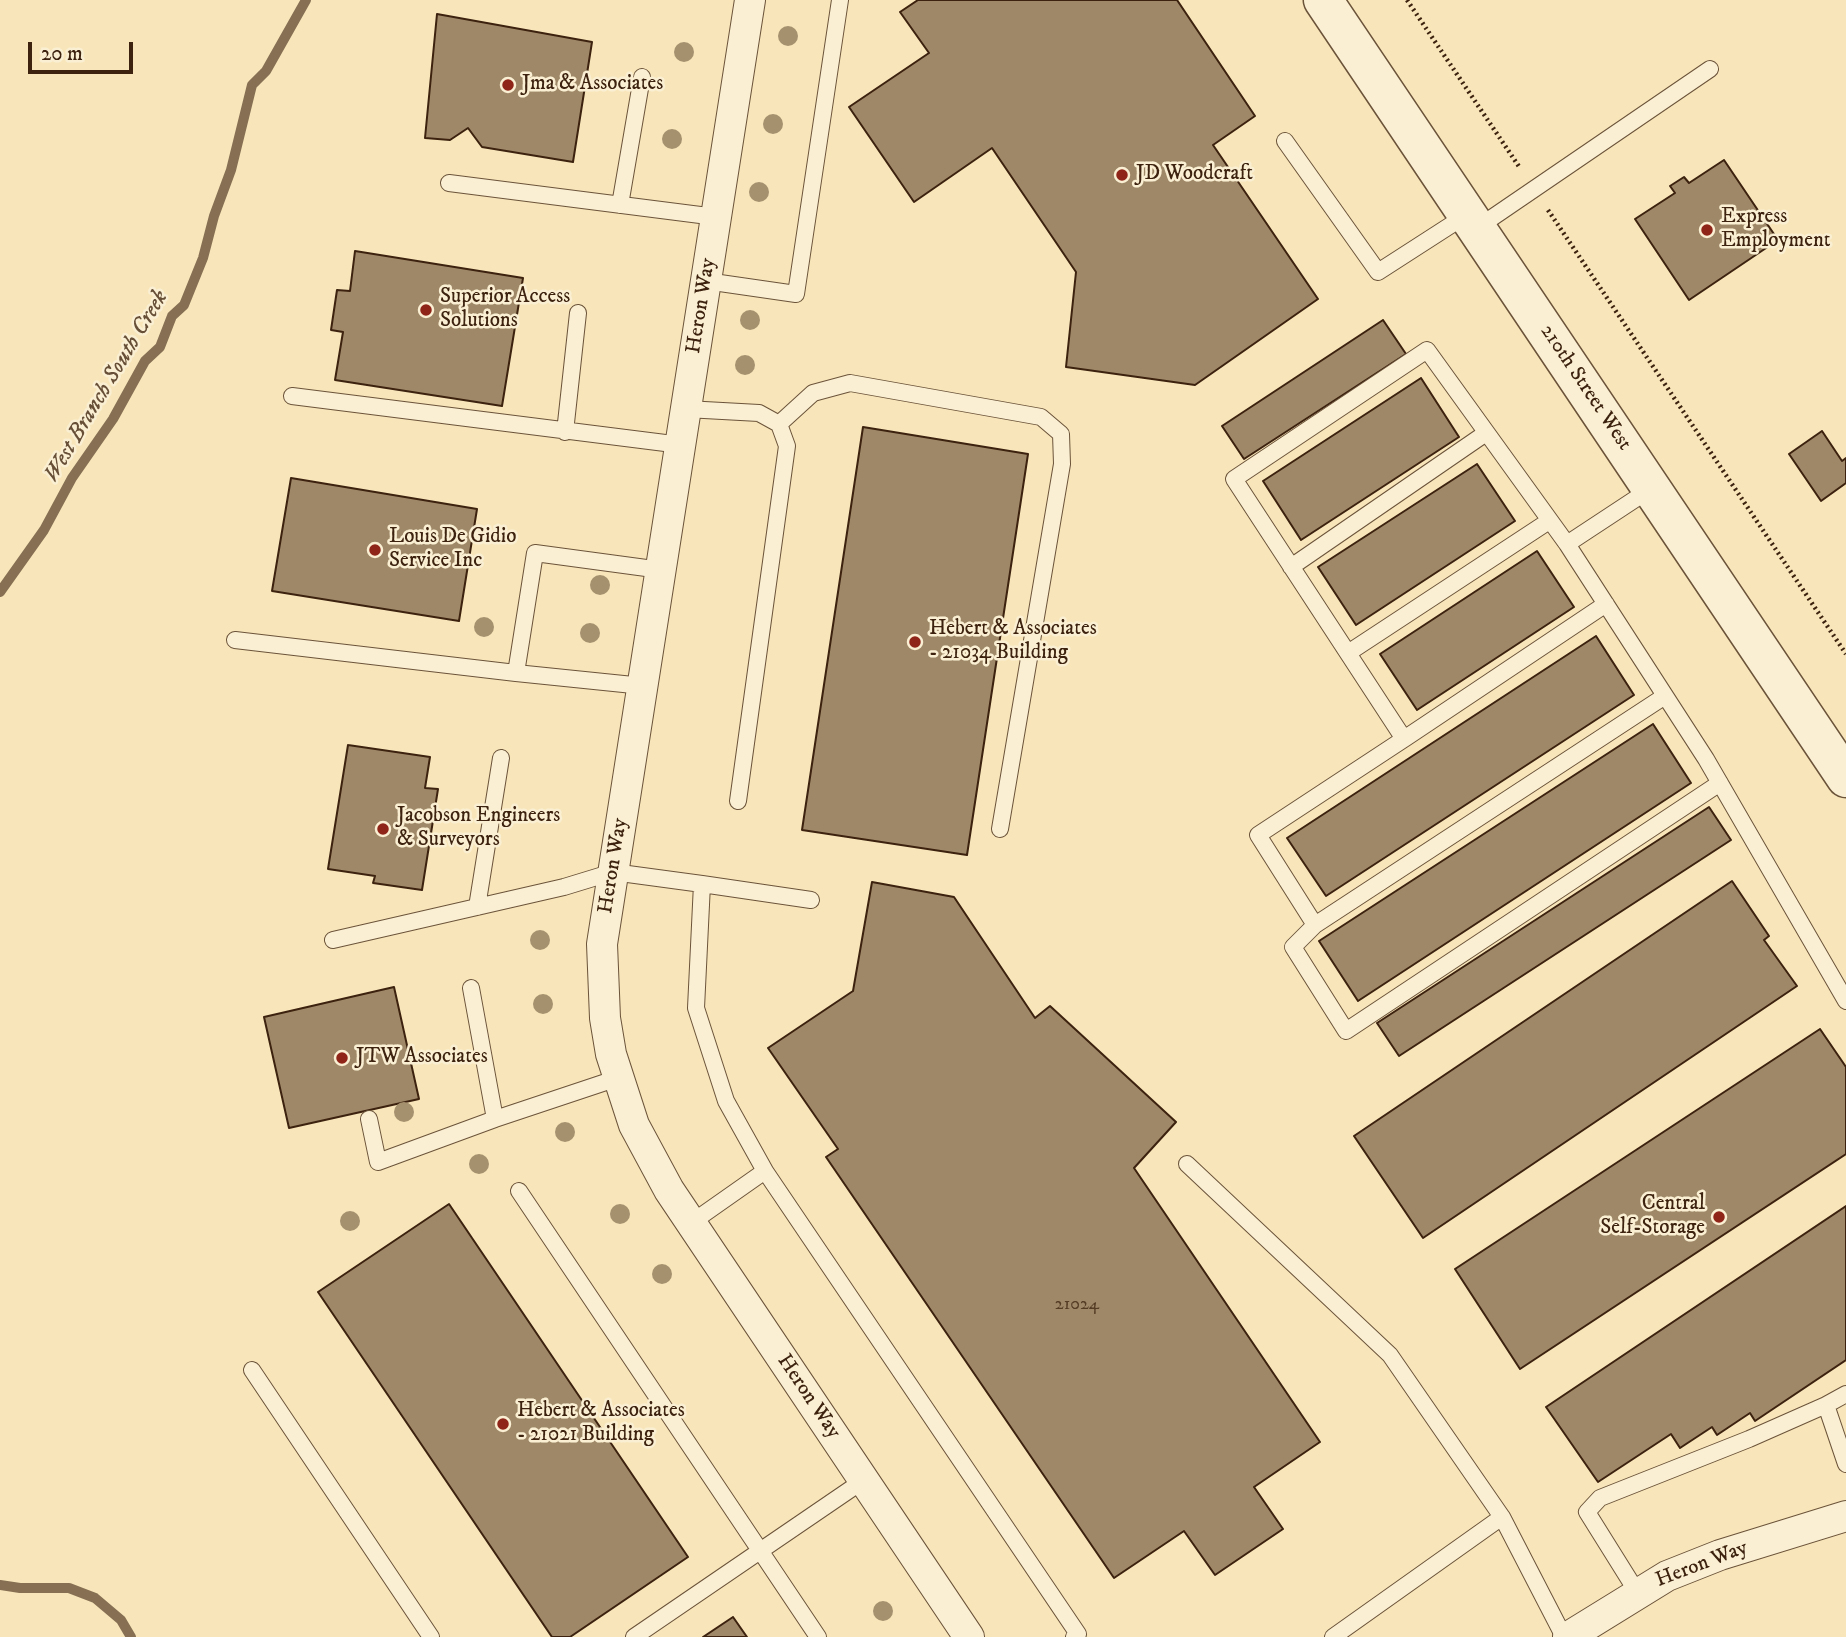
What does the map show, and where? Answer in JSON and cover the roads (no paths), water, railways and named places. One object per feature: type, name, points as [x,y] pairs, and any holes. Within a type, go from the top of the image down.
[{"type":"street","name":"Heron Way","points":[[750,0],[602,944],[602,980],[611,1055],[634,1125],[650,1158],[969,1637]]},
{"type":"street","name":"210th Street West","points":[[1323,0],[1846,778]]},
{"type":"street","name":"Heron Way","points":[[1566,1637],[1637,1592],[1694,1564],[1846,1516]]},
{"type":"lane","points":[[706,281],[796,294],[840,0]]},
{"type":"lane","points":[[1285,141],[1378,272],[1534,189],[1710,69]]},
{"type":"lane","points":[[620,205],[642,77]]},
{"type":"lane","points":[[449,183],[716,217]]},
{"type":"lane","points":[[565,432],[578,313]]},
{"type":"lane","points":[[1404,739],[1234,479],[1427,350],[1567,544],[1606,604],[1720,783],[1846,1001]]},
{"type":"lane","points":[[779,424],[813,393],[850,383],[1041,417],[1061,434],[1062,464],[1000,829]]},
{"type":"lane","points":[[292,396],[681,445]]},
{"type":"lane","points":[[686,409],[759,413],[779,424],[787,446],[787,465],[738,801]]},
{"type":"lane","points":[[1291,567],[1486,433]]},
{"type":"lane","points":[[1567,544],[1652,488]]},
{"type":"lane","points":[[1348,653],[1549,521]]},
{"type":"lane","points":[[516,673],[535,553],[661,570]]},
{"type":"lane","points":[[1315,925],[1258,835],[1606,604]]},
{"type":"lane","points":[[236,640],[643,687]]},
{"type":"lane","points":[[1665,696],[1315,925],[1293,947],[1346,1031],[1720,783]]},
{"type":"lane","points":[[477,907],[502,758]]},
{"type":"lane","points":[[333,940],[564,887],[613,872],[811,900]]},
{"type":"lane","points":[[702,884],[696,1008],[726,1101],[765,1171],[1077,1636]]},
{"type":"lane","points":[[471,988],[495,1119]]},
{"type":"lane","points":[[369,1119],[378,1162],[618,1078]]},
{"type":"lane","points":[[1187,1164],[1390,1355],[1502,1517],[1566,1637]]},
{"type":"lane","points":[[691,1223],[765,1171]]},
{"type":"lane","points":[[519,1191],[818,1637]]},
{"type":"lane","points":[[252,1370],[431,1637]]},
{"type":"lane","points":[[1637,1592],[1587,1512],[1600,1498],[1749,1439],[1846,1394]]},
{"type":"lane","points":[[1826,1405],[1846,1464]]},
{"type":"lane","points":[[634,1637],[864,1480]]},
{"type":"lane","points":[[1333,1637],[1502,1517]]},
{"type":"waterway","name":"West Branch South Creek","points":[[0,592],[44,530],[72,478],[113,419],[145,361],[160,347],[172,316],[184,305],[203,258],[214,216],[231,170],[252,85],[266,71],[306,0]]},
{"type":"waterway","name":"West Branch South Creek","points":[[0,1585],[20,1588],[69,1588],[95,1598],[121,1620],[131,1637]]},
{"type":"place","name":"Jma & Associates","points":[[508,85]]},
{"type":"place","name":"JD Woodcraft","points":[[1122,175]]},
{"type":"place","name":"Express Employment","points":[[1707,230]]},
{"type":"place","name":"Superior Access Solutions","points":[[426,310]]},
{"type":"place","name":"Louis De Gidio Service Inc","points":[[375,550]]},
{"type":"place","name":"Hebert & Associates - 21034 Building","points":[[915,642]]},
{"type":"place","name":"Jacobson Engineers & Surveyors","points":[[383,829]]},
{"type":"place","name":"JTW Associates","points":[[342,1058]]},
{"type":"place","name":"Central Self-Storage","points":[[1719,1217]]},
{"type":"place","name":"Hebert & Associates - 21021 Building","points":[[503,1424]]}]
